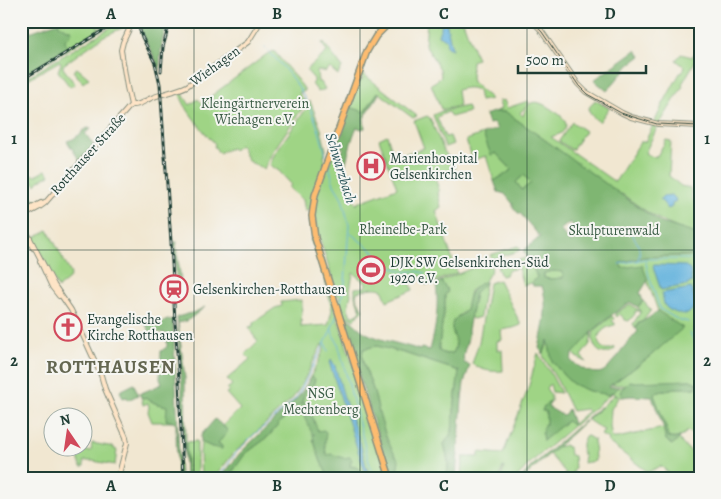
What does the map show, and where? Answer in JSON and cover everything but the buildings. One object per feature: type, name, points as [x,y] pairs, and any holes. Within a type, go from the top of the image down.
[{"type":"main road","name":"Rotthauser Straße","points":[[21,215],[46,201],[131,105],[121,50],[133,21]]},
{"type":"main road","name":"Wiehagen","points":[[131,105],[137,105],[156,96],[180,90],[187,86],[246,44],[261,21]]},
{"type":"main road","points":[[390,478],[315,238],[312,209],[315,195],[367,51],[376,36],[391,21]]},
{"type":"main road","points":[[532,21],[540,28],[578,84],[586,92],[622,113],[631,116],[658,124],[700,126]]},
{"type":"main road","points":[[21,221],[54,285],[71,310],[127,440],[118,478]]},
{"type":"main road","points":[[21,227],[52,287],[66,303]]},
{"type":"green space","points":[[59,21],[94,21],[99,28],[96,31],[111,21],[115,21],[68,49],[64,40],[72,31],[59,25]]},
{"type":"green space","points":[[121,21],[130,21],[129,25],[104,36],[63,65],[63,68],[75,84],[70,87],[58,71],[60,61],[21,83],[21,81]]},
{"type":"green space","points":[[139,21],[168,21],[160,57],[160,70],[143,34]]},
{"type":"green space","points":[[427,21],[463,21],[477,59],[472,61],[472,82],[491,99],[480,101],[478,91],[475,89],[457,90],[459,106],[441,109],[431,84],[441,76],[440,69],[425,45]]},
{"type":"green space","points":[[58,22],[59,25],[72,31],[65,40],[68,49],[21,77],[21,35]]},
{"type":"green space","points":[[323,42],[342,67],[338,75],[330,68],[325,72],[317,71],[318,82],[321,82],[325,89],[318,92],[312,84],[314,79],[306,70],[327,52]]},
{"type":"green space","points":[[700,43],[700,53],[682,84],[683,86],[657,128],[645,153],[653,157],[657,156],[666,140],[671,141],[669,176],[681,186],[690,188],[692,198],[700,212],[700,235],[688,232],[659,219],[620,194],[506,112],[493,112],[501,109],[499,101],[504,100],[507,108],[528,101],[529,103],[520,113],[523,116],[526,109],[532,103],[536,102],[545,105],[561,116],[566,124],[563,132],[551,137],[615,182],[640,142],[645,142],[664,102],[685,67],[676,60],[681,54],[692,57]]},
{"type":"green space","points":[[636,50],[641,56],[629,65],[607,91],[594,80]]},
{"type":"green space","name":"Kleingärtnerverein Wiehagen e.V.","points":[[274,51],[303,87],[305,91],[299,93],[306,103],[273,151],[264,169],[248,161],[240,145],[233,150],[231,148],[219,153],[214,146],[215,144],[189,111],[180,94],[183,92],[190,105],[198,99],[202,103],[267,54]]},
{"type":"green space","points":[[77,68],[89,78],[83,83],[73,71]]},
{"type":"green space","points":[[362,73],[417,116],[413,118],[378,92],[364,112],[350,107],[360,79],[363,79],[360,76]]},
{"type":"green space","points":[[378,92],[379,94],[364,118],[365,128],[357,127],[351,142],[344,170],[351,173],[350,192],[345,183],[340,155],[344,148],[336,145],[341,127],[350,107],[365,112]]},
{"type":"green space","points":[[595,100],[609,108],[599,122],[591,115],[588,109]]},
{"type":"green space","name":"Rheinelbe-Park","points":[[310,101],[321,129],[326,150],[324,157],[327,167],[333,152],[337,151],[340,155],[345,183],[357,205],[357,203],[397,188],[379,139],[387,135],[394,157],[424,148],[414,121],[427,116],[430,118],[444,151],[456,168],[435,176],[441,207],[436,211],[457,273],[426,285],[425,277],[408,277],[413,290],[387,301],[382,289],[379,288],[357,292],[356,297],[363,310],[354,320],[341,313],[338,301],[340,296],[336,295],[317,230],[314,209],[305,211],[303,200],[289,188],[291,184],[279,171],[270,165],[275,153]],"holes":[[[353,273],[366,283],[366,287],[355,288],[355,296],[361,310],[355,316],[351,316],[348,308]]]},
{"type":"green space","points":[[467,106],[469,112],[451,117],[448,112],[437,117],[445,137],[450,136],[453,144],[445,147],[433,115],[442,111]]},
{"type":"green space","name":"Skulpturenwald","points":[[493,112],[506,112],[662,223],[700,235],[700,255],[644,257],[620,263],[622,268],[642,265],[648,280],[640,293],[643,301],[638,307],[630,302],[613,314],[594,330],[572,355],[571,361],[588,371],[601,372],[617,358],[638,331],[636,329],[638,324],[658,311],[683,328],[648,358],[608,387],[619,387],[609,395],[589,391],[573,384],[565,377],[552,361],[548,340],[543,354],[539,348],[545,317],[544,294],[542,286],[533,286],[532,283],[537,277],[523,251],[540,237],[513,207],[513,204],[505,194],[498,192],[494,181],[512,170],[496,153],[491,155],[483,134],[497,129],[494,123],[489,124],[485,115]],"holes":[[[524,175],[531,183],[522,190],[516,182]],[[570,222],[581,235],[571,243],[560,230]],[[552,271],[563,272],[563,278],[544,278],[544,273]]]},
{"type":"green space","points":[[572,122],[585,131],[572,150],[559,141]]},
{"type":"green space","points":[[88,128],[91,129],[85,133],[94,146],[80,161],[67,141]]},
{"type":"green space","points":[[483,134],[492,155],[496,153],[512,170],[494,181],[486,156],[473,160],[466,140]]},
{"type":"green space","points":[[46,170],[50,175],[39,181],[36,185],[31,181],[24,182],[36,201],[38,199],[42,203],[34,207],[21,187],[21,178],[23,180],[33,174],[35,176]]},
{"type":"green space","points":[[524,175],[531,183],[522,190],[516,182]]},
{"type":"green space","points":[[48,230],[71,274],[69,279],[58,288],[33,238]]},
{"type":"green space","name":"NSG Mechtenberg","points":[[310,239],[313,240],[389,478],[375,478],[373,474],[369,478],[367,468],[365,472],[366,478],[332,478],[313,439],[328,478],[228,478],[245,454],[268,437],[284,418],[298,406],[299,399],[324,349],[322,344],[293,398],[233,454],[214,478],[201,478],[201,442],[212,447],[221,445],[218,443],[227,430],[223,425],[240,409],[226,393],[229,391],[227,389],[232,385],[227,379],[250,359],[245,354],[258,341],[249,327],[253,326],[253,323],[275,308],[282,306],[281,302],[302,300],[301,327],[328,325],[332,310],[325,280],[316,251]]},
{"type":"green space","points":[[174,242],[177,242],[176,247],[181,280],[176,280]]},
{"type":"green space","points":[[518,246],[521,249],[518,251],[492,259],[490,255]]},
{"type":"green space","points":[[694,256],[700,293],[700,323],[694,328],[700,346],[700,384],[690,380],[636,383],[630,381],[626,385],[611,385],[648,358],[682,328],[658,311],[642,266],[622,268],[620,263],[644,257]]},
{"type":"green space","points":[[528,257],[537,278],[532,283],[523,285],[518,268],[509,270],[505,275],[501,276],[497,267]]},
{"type":"green space","points":[[489,261],[492,269],[485,281],[470,291],[466,309],[457,317],[452,328],[455,337],[453,353],[446,354],[439,351],[445,295],[448,291],[441,281]]},
{"type":"green space","points":[[552,271],[564,272],[563,278],[544,278],[544,273]]},
{"type":"green space","points":[[499,280],[521,325],[501,330],[502,340],[497,341],[497,350],[502,350],[503,371],[483,370],[472,364],[479,342],[489,283]]},
{"type":"green space","points":[[441,281],[448,291],[445,295],[439,351],[446,354],[453,353],[456,346],[452,323],[465,311],[470,294],[478,285],[485,281],[475,293],[463,359],[464,363],[470,365],[464,383],[456,478],[447,478],[448,461],[444,444],[452,432],[459,371],[377,346],[363,349],[362,354],[385,434],[399,460],[397,472],[400,478],[391,478],[340,315],[372,336],[420,350],[421,348],[430,350],[436,317],[436,283]]},
{"type":"green space","points":[[485,283],[480,317],[473,319],[470,317],[475,293]]},
{"type":"green space","points":[[643,301],[651,310],[643,321],[638,323],[636,329],[633,324],[641,311],[638,307]]},
{"type":"green space","points":[[630,304],[640,311],[635,311],[635,314],[629,321],[625,320],[620,314],[617,317],[615,314]]},
{"type":"green space","points":[[205,307],[187,321],[178,323],[185,378],[188,478],[185,478],[177,317]]},
{"type":"green space","points":[[612,316],[614,319],[612,321],[615,325],[602,332],[598,342],[604,348],[615,347],[615,349],[609,353],[603,353],[595,347],[594,331]]},
{"type":"green space","points":[[173,319],[180,478],[177,478],[176,424],[166,420],[167,406],[157,404],[141,397],[139,394],[162,384],[160,379],[161,351],[167,347],[167,334],[158,332],[153,338],[146,325]]},
{"type":"green space","points":[[592,332],[590,344],[581,356],[587,362],[576,357],[573,353]]},
{"type":"green space","points":[[549,340],[552,361],[573,384],[589,391],[609,395],[618,388],[625,386],[621,390],[622,397],[612,393],[529,464],[516,478],[501,478],[503,467],[499,478],[462,478],[463,457],[479,457],[479,452],[503,454],[528,389],[538,353],[561,393],[552,392],[550,384],[546,388],[551,396],[551,401],[544,406],[542,411],[546,411],[546,425],[544,425],[542,434],[543,440],[567,421],[572,425],[588,411],[586,409],[572,411],[543,356]]},
{"type":"green space","points":[[377,346],[459,371],[452,432],[444,444],[448,461],[447,478],[400,478],[397,472],[398,460],[388,443],[362,354],[363,349]]},
{"type":"green space","points":[[312,377],[315,379],[314,382],[306,391],[302,402],[308,406],[318,431],[324,430],[326,432],[325,446],[327,455],[332,454],[343,458],[350,457],[352,459],[350,466],[357,467],[360,471],[350,477],[328,478],[313,436],[315,434],[313,435],[305,419],[301,403],[284,418],[268,437],[245,454],[228,478],[221,478],[240,453],[299,396]]},
{"type":"green space","points":[[690,380],[697,383],[696,388],[674,388],[654,395],[668,437],[674,439],[681,437],[672,445],[666,440],[664,429],[652,397],[623,397],[620,393],[630,381]]},
{"type":"green space","points":[[134,384],[138,395],[128,400],[127,397],[123,398],[120,391]]},
{"type":"green space","points":[[697,384],[700,385],[700,434],[695,438],[688,431],[679,437],[668,438],[666,427],[654,395],[655,393],[674,388],[696,388]]},
{"type":"green space","points":[[614,395],[618,398],[611,409],[610,426],[612,438],[663,428],[666,440],[671,445],[679,439],[684,446],[699,457],[694,465],[699,469],[691,477],[687,474],[681,478],[674,478],[661,466],[648,472],[608,442],[609,439],[601,435],[604,430],[588,420]]},
{"type":"green space","points":[[141,397],[157,404],[168,406],[174,422],[152,422],[148,412],[148,403],[143,405]]},
{"type":"green space","points":[[551,401],[548,407],[562,415],[568,409],[573,424],[567,421],[543,441],[542,434],[544,424],[546,425],[546,411],[542,411],[544,406]]},
{"type":"green space","points":[[600,407],[523,478],[521,478],[531,467]]},
{"type":"green space","points":[[215,419],[227,430],[227,433],[218,443],[222,446],[222,449],[201,442],[202,434]]},
{"type":"green space","points":[[586,435],[594,440],[595,461],[583,463],[582,443]]},
{"type":"green space","points":[[197,441],[197,478],[188,478],[186,442]]},
{"type":"green space","points":[[92,443],[114,447],[117,450],[115,465],[84,461],[84,467],[81,467],[78,456],[92,456]]},
{"type":"green space","points":[[566,445],[569,447],[570,455],[574,456],[575,468],[572,478],[561,478],[566,473],[549,454],[557,447]]},
{"type":"water","points":[[438,21],[446,21],[452,49],[447,47],[446,39],[438,35],[442,24]]},
{"type":"water","points":[[671,195],[676,201],[668,209],[660,199],[663,196]]},
{"type":"water","points":[[654,265],[686,266],[690,270],[692,282],[687,285],[661,290],[653,267]]},
{"type":"water","points":[[691,288],[696,306],[688,314],[676,313],[665,306],[662,293]]},
{"type":"water","points":[[331,359],[359,439],[369,478],[367,478],[330,365]]},
{"type":"waterway","name":"Schwarzbach","points":[[21,29],[42,21]]},
{"type":"waterway","name":"Schwarzbach","points":[[210,21],[230,29]]},
{"type":"waterway","name":"Schwarzbach","points":[[265,48],[284,68],[311,109],[326,156]]},
{"type":"waterway","name":"Schwarzbach","points":[[329,165],[334,185],[342,198],[349,225],[345,283],[339,309]]},
{"type":"waterway","points":[[627,229],[636,240],[639,248],[640,252],[637,261]]},
{"type":"waterway","points":[[349,232],[394,268],[405,272],[425,273]]},
{"type":"waterway","points":[[645,259],[660,309],[680,321],[688,322]]},
{"type":"waterway","points":[[619,264],[645,259],[700,259]]},
{"type":"waterway","name":"Schwarzbach","points":[[218,478],[249,439],[294,400],[328,337],[337,315]]},
{"type":"waterway","points":[[332,330],[338,343],[370,466],[376,478]]},
{"type":"waterway","points":[[690,333],[696,345]]},
{"type":"waterway","points":[[325,343],[328,351]]},
{"type":"tram line","points":[[532,21],[542,32],[579,86],[587,94],[621,113],[657,124],[700,126]]},
{"type":"railway","points":[[21,80],[119,21]]},
{"type":"railway","points":[[137,21],[142,37],[155,63],[160,84],[171,242],[183,478]]},
{"type":"railway","points":[[161,71],[163,47],[170,21]]},
{"type":"place","name":"Marienhospital Gelsenkirchen","points":[[371,166]]},
{"type":"place","name":"DJK SW Gelsenkirchen-Süd 1920 e.V.","points":[[371,270]]},
{"type":"place","name":"Gelsenkirchen-Rotthausen","points":[[174,289]]},
{"type":"place","name":"Evangelische Kirche Rotthausen","points":[[68,327]]},
{"type":"district","name":"ROTTHAUSEN","points":[[111,367]]}]
